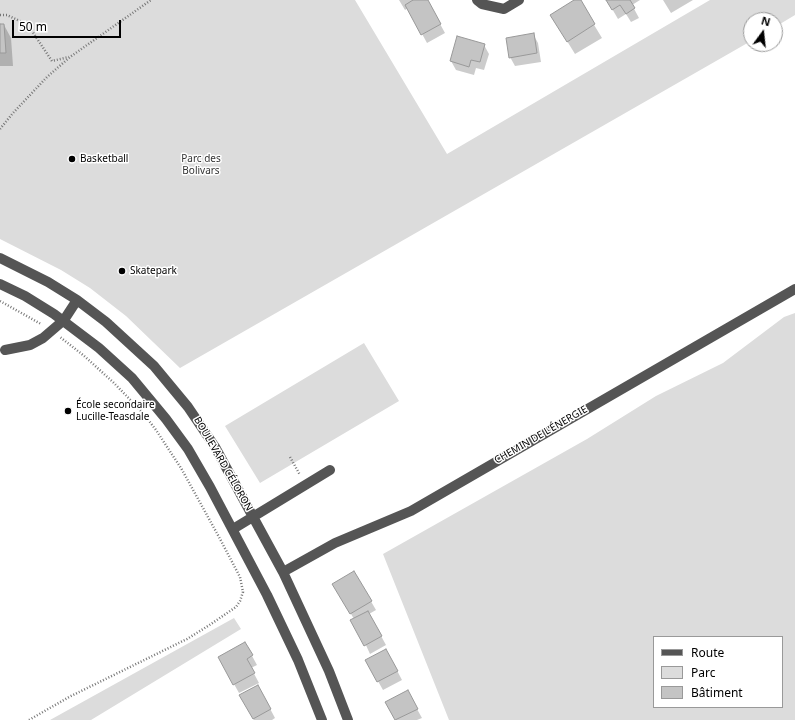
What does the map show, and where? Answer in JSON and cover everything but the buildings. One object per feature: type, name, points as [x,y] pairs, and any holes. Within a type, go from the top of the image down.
[{"type":"street","points":[[477,0],[482,4],[504,9],[519,0]]},
{"type":"street","name":"BOULEVARD CÉLORON","points":[[0,258],[35,274],[77,300],[106,322],[133,346],[154,366],[177,392],[215,447],[254,516],[283,572],[329,671],[348,720]]},
{"type":"street","points":[[0,284],[26,296],[64,320],[110,357],[132,378],[155,405],[188,450],[233,528],[298,660],[322,720]]},
{"type":"street","name":"CHEMIN DE L'ÉNERGIE","points":[[283,572],[335,543],[411,511],[795,289]]},
{"type":"street","points":[[5,350],[23,347],[35,342],[52,331],[64,320],[77,300]]},
{"type":"street","points":[[233,528],[330,470]]},
{"type":"path","points":[[0,129],[28,98],[70,57],[152,0]]},
{"type":"path","points":[[0,14],[7,15],[22,22],[32,31],[52,61],[70,57]]},
{"type":"path","points":[[0,301],[44,326]]},
{"type":"path","points":[[29,720],[69,697],[187,639],[238,604],[242,596],[242,584],[232,562],[195,492],[156,430],[138,408],[113,382],[60,337]]},
{"type":"path","points":[[290,457],[296,469]]},
{"type":"path","points":[[287,463],[292,461]]},
{"type":"green space","name":"Parc des Bolivars","points":[[0,0],[355,0],[447,154],[710,0],[795,0],[795,15],[783,22],[783,12],[743,12],[743,46],[180,368],[126,316],[90,288],[61,270],[0,239]]},
{"type":"green space","points":[[795,313],[795,720],[449,720],[383,554],[587,439],[656,396],[723,363],[784,317]]},
{"type":"green space","points":[[364,343],[399,401],[260,483],[225,426]]},
{"type":"green space","points":[[234,618],[241,629],[91,720],[50,720]]},
{"type":"place","name":"Basketball","points":[[72,159]]},
{"type":"place","name":"Skatepark","points":[[122,271]]},
{"type":"place","name":"École secondaire Lucille-Teasdale","points":[[68,411]]}]
